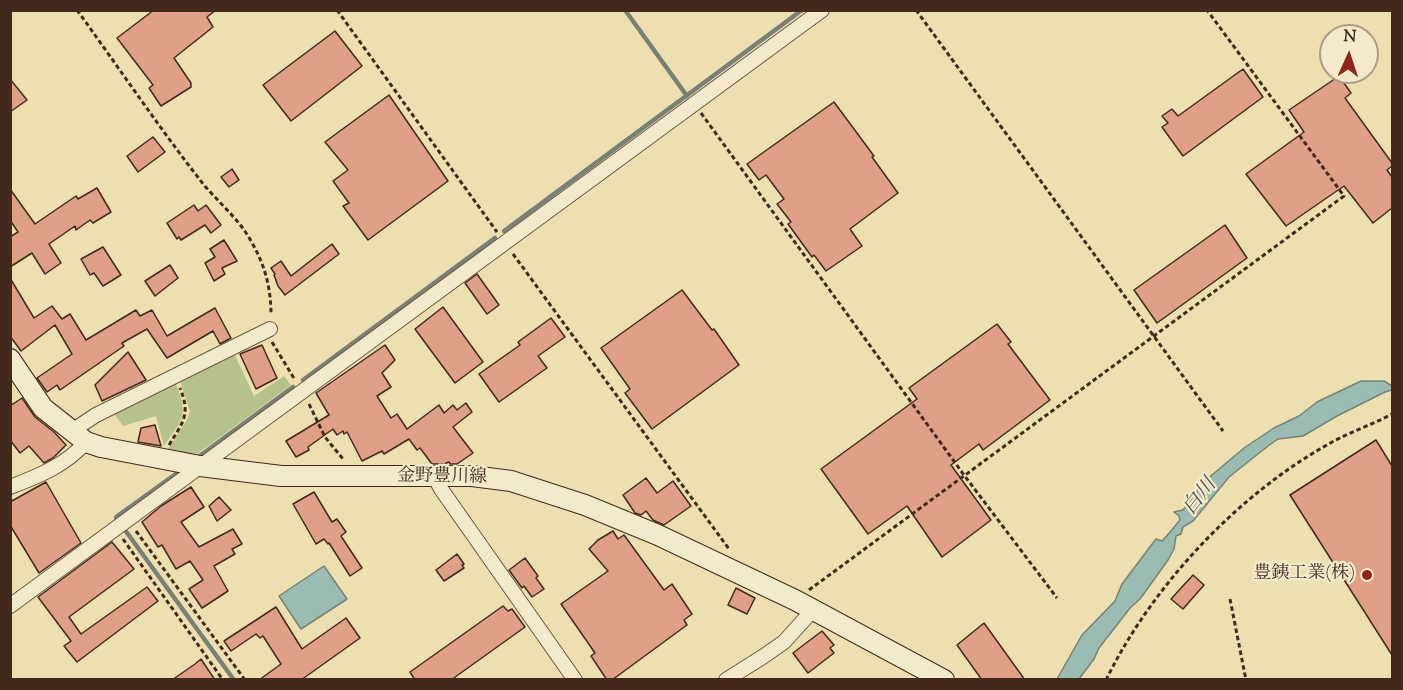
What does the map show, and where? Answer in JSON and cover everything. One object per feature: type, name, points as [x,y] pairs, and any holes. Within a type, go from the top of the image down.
[{"type":"main road","name":"金野豊川線","points":[[10,359],[43,408],[79,437],[101,447],[200,466],[281,476],[472,476],[511,482],[585,505],[658,535],[795,600],[944,680]]},
{"type":"street","points":[[10,606],[822,10]]},
{"type":"street","points":[[10,487],[47,472],[77,452],[79,437],[96,415],[270,329]]},
{"type":"street","points":[[434,476],[575,680]]},
{"type":"street","points":[[726,680],[784,642],[812,611]]},
{"type":"path","points":[[77,10],[205,186],[235,218],[251,241],[265,269],[271,294],[270,329]]},
{"type":"path","points":[[337,10],[730,551]]},
{"type":"path","points":[[916,10],[1223,431]]},
{"type":"path","points":[[795,600],[1344,196],[1207,10]]},
{"type":"path","points":[[694,103],[964,475],[1057,598]]},
{"type":"path","points":[[161,459],[184,420],[187,410],[175,375]]},
{"type":"path","points":[[1106,680],[1139,623],[1160,594],[1187,561],[1222,525],[1266,487],[1315,452],[1392,414]]},
{"type":"path","points":[[128,519],[245,680]]},
{"type":"path","points":[[115,528],[223,680]]},
{"type":"path","points":[[1230,599],[1246,680]]},
{"type":"green space","points":[[233,351],[254,396],[284,376],[291,385],[193,457],[166,452],[187,420],[190,411],[179,378]]},
{"type":"green space","points":[[175,381],[182,402],[182,415],[164,446],[156,416],[123,426],[113,412]]},
{"type":"water","name":"白川","points":[[1361,381],[1384,381],[1392,386],[1392,390],[1337,416],[1303,436],[1278,439],[1229,477],[1193,521],[1183,527],[1181,534],[1176,536],[1174,549],[1168,560],[1140,599],[1130,608],[1099,648],[1079,679],[1057,679],[1082,635],[1115,601],[1122,584],[1156,539],[1162,541],[1180,520],[1174,512],[1183,510],[1196,494],[1199,486],[1244,448],[1274,428],[1299,416],[1317,402]]},
{"type":"water","points":[[324,566],[347,599],[301,629],[279,596]]},
{"type":"building","points":[[154,10],[216,10],[207,17],[213,27],[174,58],[191,83],[191,87],[161,106],[149,88],[153,85],[117,38]]},
{"type":"building","points":[[335,31],[362,66],[291,121],[263,85]]},
{"type":"building","points":[[1243,69],[1263,97],[1183,156],[1162,127],[1168,123],[1162,116],[1172,109],[1178,116]]},
{"type":"building","points":[[10,79],[27,100],[10,112]]},
{"type":"building","points":[[1327,84],[1345,84],[1351,93],[1345,98],[1392,163],[1387,170],[1392,177],[1392,208],[1373,223],[1344,186],[1286,226],[1246,174],[1304,132],[1289,110]]},
{"type":"building","points":[[389,95],[448,181],[368,240],[343,206],[349,203],[333,181],[348,170],[325,142]]},
{"type":"building","points":[[834,102],[898,193],[850,229],[862,246],[826,271],[814,255],[812,257],[788,224],[791,222],[777,204],[784,199],[766,175],[759,180],[747,164]]},
{"type":"building","points":[[153,137],[165,152],[138,172],[127,156]]},
{"type":"building","points":[[232,169],[239,180],[229,187],[221,177]]},
{"type":"building","points":[[97,188],[111,212],[93,223],[90,220],[76,230],[75,226],[49,244],[61,263],[45,274],[32,253],[10,267],[10,237],[18,232],[10,220],[10,189],[35,224],[76,196],[78,199]]},
{"type":"building","points":[[194,205],[198,211],[206,205],[221,225],[211,233],[205,225],[181,240],[179,237],[177,239],[167,223]]},
{"type":"building","points":[[1225,225],[1247,258],[1157,323],[1134,290]]},
{"type":"building","points":[[224,240],[237,261],[222,268],[225,274],[214,281],[205,263],[215,257],[210,249]]},
{"type":"building","points":[[332,244],[339,254],[285,295],[278,286],[271,268],[281,261],[291,276]]},
{"type":"building","points":[[103,247],[121,275],[103,286],[94,273],[90,275],[81,259]]},
{"type":"building","points":[[170,265],[178,278],[155,296],[145,281]]},
{"type":"building","points":[[477,274],[499,305],[487,314],[465,283]]},
{"type":"building","points":[[10,278],[34,318],[52,306],[62,319],[70,314],[86,340],[136,310],[140,316],[152,310],[167,336],[215,308],[231,338],[220,344],[213,331],[167,358],[147,329],[122,343],[124,346],[60,390],[57,385],[47,392],[37,378],[72,354],[55,325],[21,351],[10,336]]},
{"type":"building","points":[[682,290],[712,330],[714,329],[739,365],[652,429],[625,393],[630,389],[601,348]]},
{"type":"building","points":[[443,307],[483,362],[455,383],[415,329]]},
{"type":"building","points":[[551,318],[565,337],[538,356],[547,368],[499,402],[479,374],[520,345],[518,342]]},
{"type":"building","points":[[997,324],[1011,342],[1008,344],[1050,400],[983,450],[979,444],[951,465],[991,520],[942,557],[907,506],[868,534],[821,469],[917,399],[909,388]]},
{"type":"building","points":[[262,345],[277,378],[256,389],[240,354]]},
{"type":"building","points":[[385,345],[395,360],[382,373],[391,387],[377,396],[391,418],[397,414],[407,429],[439,405],[444,413],[453,405],[457,410],[466,403],[472,412],[453,427],[473,453],[457,464],[449,462],[432,464],[420,448],[417,450],[409,439],[384,454],[382,451],[362,461],[347,432],[344,434],[343,431],[337,435],[333,429],[308,447],[309,450],[296,457],[286,441],[329,415],[316,393]]},
{"type":"building","points":[[128,352],[146,380],[102,401],[95,385]]},
{"type":"building","points":[[22,398],[35,417],[66,445],[53,458],[44,463],[29,446],[20,453],[10,440],[10,406]]},
{"type":"building","points":[[155,425],[161,446],[138,442],[141,428]]},
{"type":"building","name":"豊銕工業(株)","points":[[1376,440],[1392,466],[1392,655],[1290,495]]},
{"type":"building","points":[[646,478],[657,493],[673,481],[691,506],[664,525],[653,520],[646,511],[641,515],[635,513],[623,495]]},
{"type":"building","points":[[46,482],[81,543],[39,573],[10,525],[10,502]]},
{"type":"building","points":[[191,487],[204,507],[181,522],[199,547],[233,529],[242,544],[232,549],[235,554],[214,566],[228,591],[202,608],[189,589],[203,580],[190,561],[176,569],[162,545],[158,547],[142,522],[161,506]]},
{"type":"building","points":[[314,492],[332,522],[337,519],[346,532],[341,536],[362,568],[350,576],[329,543],[324,539],[316,544],[293,504]]},
{"type":"building","points":[[219,497],[231,510],[217,521],[209,506]]},
{"type":"building","points":[[613,531],[618,539],[624,535],[664,590],[672,584],[692,614],[684,620],[687,625],[612,680],[607,680],[591,656],[595,653],[561,604],[608,571],[589,549]]},
{"type":"building","points":[[112,542],[134,569],[69,617],[81,634],[147,587],[158,601],[77,662],[64,646],[71,641],[38,597]]},
{"type":"building","points":[[457,554],[464,568],[444,581],[436,570]]},
{"type":"building","points":[[525,558],[544,589],[532,597],[509,570]]},
{"type":"building","points":[[1193,575],[1204,585],[1183,609],[1171,599]]},
{"type":"building","points":[[736,588],[755,598],[747,614],[728,605]]},
{"type":"building","points":[[503,606],[508,611],[512,609],[525,627],[451,680],[415,680],[410,672]]},
{"type":"building","points":[[276,607],[302,649],[346,618],[360,638],[301,680],[259,680],[281,664],[263,636],[260,638],[256,634],[231,651],[224,641]]},
{"type":"building","points":[[984,623],[1025,680],[982,680],[957,645]]},
{"type":"building","points":[[822,631],[834,645],[830,648],[834,653],[808,673],[793,653]]},
{"type":"building","points":[[201,659],[215,680],[172,680],[195,664]]},
{"type":"waterway","points":[[625,10],[687,96]]},
{"type":"waterway","points":[[504,231],[802,10]]},
{"type":"waterway","points":[[303,380],[495,238]]},
{"type":"waterway","points":[[197,458],[293,387]]},
{"type":"waterway","points":[[117,519],[116,517],[180,471]]},
{"type":"waterway","points":[[125,530],[234,680]]},
{"type":"place","name":"豊銕工業(株)","points":[[1367,575]]}]
